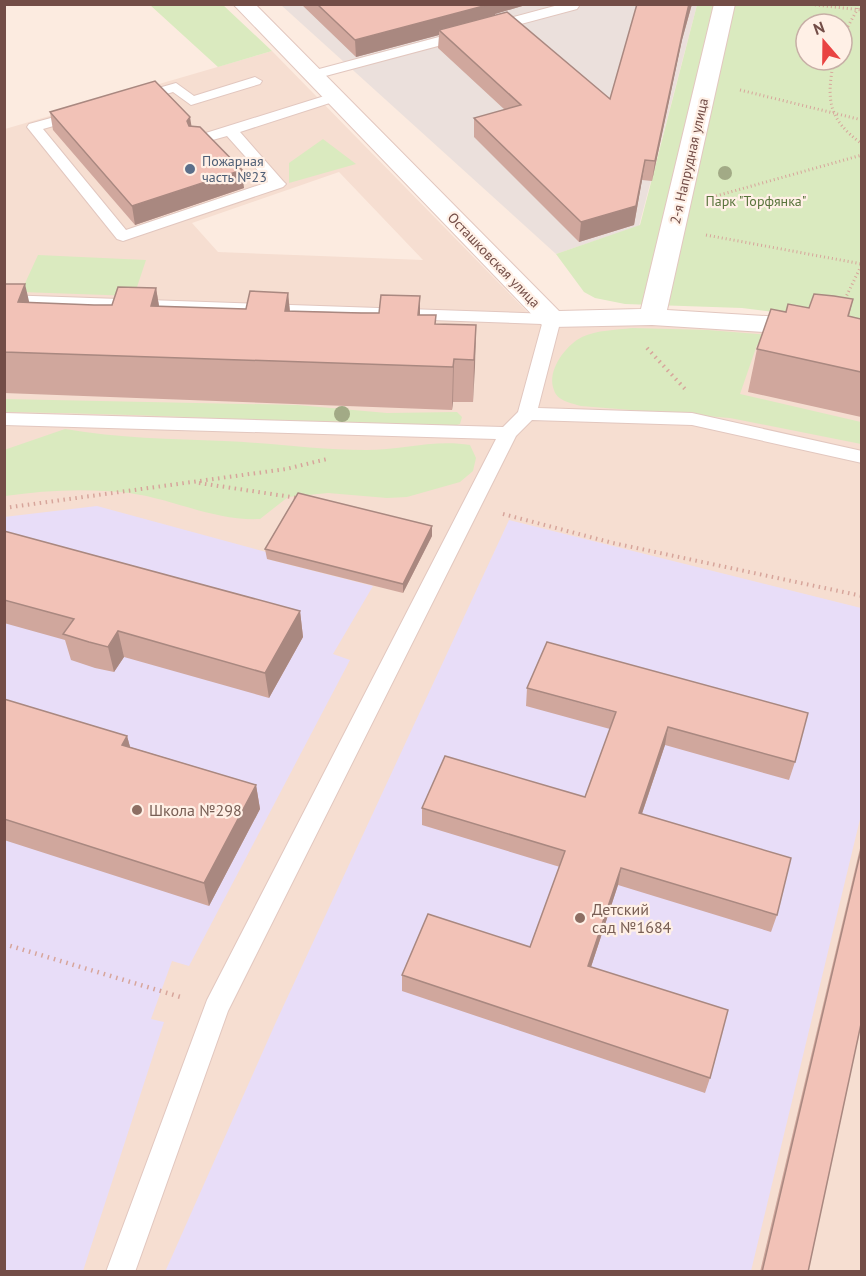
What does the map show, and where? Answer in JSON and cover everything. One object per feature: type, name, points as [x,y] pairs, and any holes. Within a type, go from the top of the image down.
[{"type":"street","name":"Осташковская улица","points":[[243,4],[552,319],[652,316],[831,328],[861,335]]},
{"type":"street","name":"2-я Напрудная улица","points":[[652,316],[725,4]]},
{"type":"lane","points":[[313,75],[572,6]]},
{"type":"lane","points":[[121,103],[176,87],[191,101],[255,81]]},
{"type":"lane","points":[[198,140],[334,97]]},
{"type":"lane","points":[[100,109],[34,127],[123,236],[278,184],[230,130]]},
{"type":"lane","points":[[4,300],[552,319],[527,414],[507,433],[216,1008],[120,1272]]},
{"type":"lane","points":[[527,414],[585,422],[692,419],[861,457]]},
{"type":"lane","points":[[4,419],[507,433]]},
{"type":"path","points":[[807,4],[861,10]]},
{"type":"path","points":[[854,15],[857,4]]},
{"type":"path","points":[[832,72],[828,92],[831,113],[848,135],[861,144]]},
{"type":"path","points":[[707,82],[861,120]]},
{"type":"path","points":[[675,218],[861,155]]},
{"type":"path","points":[[675,218],[861,264]]},
{"type":"path","points":[[642,342],[719,425]]},
{"type":"path","points":[[4,508],[286,469],[331,458]]},
{"type":"path","points":[[192,482],[309,500]]},
{"type":"path","points":[[471,506],[614,543],[861,596]]},
{"type":"path","points":[[4,944],[216,1008]]},
{"type":"shaded area","points":[[281,5],[697,5],[639,226],[556,254]]},
{"type":"shaded area","points":[[272,51],[538,323],[642,321],[768,330],[861,344],[861,1271],[5,1272],[5,129]],"holes":[[[339,172],[423,260],[218,252],[192,223]]]},
{"type":"shaded area","name":"Школа №298","points":[[97,506],[270,553],[267,559],[373,586],[333,654],[350,660],[189,966],[172,961],[151,1019],[164,1022],[83,1271],[5,1271],[4,517]]},
{"type":"shaded area","name":"Детский сад №1684","points":[[509,520],[861,608],[861,815],[751,1271],[165,1272],[276,1022]]},
{"type":"green space","points":[[150,5],[223,5],[272,51],[218,67]]},
{"type":"green space","name":"Парк \"Торфянка\"","points":[[697,5],[861,5],[861,323],[742,308],[625,304],[595,298],[584,292],[556,254],[640,225]]},
{"type":"green space","points":[[323,139],[356,164],[289,183],[289,163]]},
{"type":"green space","points":[[38,255],[146,260],[134,296],[21,292]]},
{"type":"green space","points":[[632,328],[708,330],[770,335],[770,348],[757,345],[740,394],[861,422],[861,444],[730,418],[581,406],[558,397],[552,383],[553,375],[559,359],[570,346],[582,337],[594,333]]},
{"type":"green space","points":[[4,399],[297,405],[387,413],[457,412],[462,417],[460,424],[451,427],[5,412]]},
{"type":"green space","points":[[65,429],[164,439],[348,450],[379,450],[457,443],[470,445],[476,458],[473,471],[460,482],[407,497],[387,498],[328,493],[288,497],[260,519],[226,517],[146,496],[114,491],[67,490],[5,496],[4,450]]},
{"type":"building","points":[[317,4],[491,4],[355,40]]},
{"type":"building","points":[[637,4],[689,4],[655,161],[645,160],[636,206],[581,222],[474,118],[521,105],[439,30],[507,12],[610,99]]},
{"type":"building","points":[[155,81],[190,117],[187,121],[189,126],[200,127],[242,170],[132,206],[50,112]]},
{"type":"building","points":[[4,284],[25,284],[18,302],[94,305],[112,305],[118,287],[156,288],[151,306],[246,309],[250,291],[288,293],[285,311],[379,313],[381,295],[420,296],[418,315],[436,315],[435,324],[476,325],[474,360],[454,359],[453,367],[4,352]]},
{"type":"building","points":[[814,294],[853,299],[848,316],[861,319],[861,372],[757,349],[771,309],[786,312],[788,304],[809,308]]},
{"type":"building","points":[[298,493],[432,526],[403,584],[265,549]]},
{"type":"building","points":[[4,531],[300,611],[265,673],[118,631],[108,647],[89,642],[63,634],[74,619],[4,600]]},
{"type":"building","points":[[547,642],[808,713],[795,762],[668,727],[639,813],[791,858],[777,915],[621,868],[588,966],[728,1010],[710,1078],[402,975],[428,914],[530,947],[565,851],[422,808],[445,756],[585,797],[616,712],[527,688]]},
{"type":"building","points":[[4,699],[127,736],[122,745],[256,785],[204,883],[4,819]]},
{"type":"building","points":[[861,850],[861,1024],[808,1272],[762,1272]]},
{"type":"place","name":"Пожарная часть №23","points":[[190,169]]},
{"type":"place","name":"Школа №298","points":[[137,810]]},
{"type":"place","name":"Детский сад №1684","points":[[580,918]]}]
